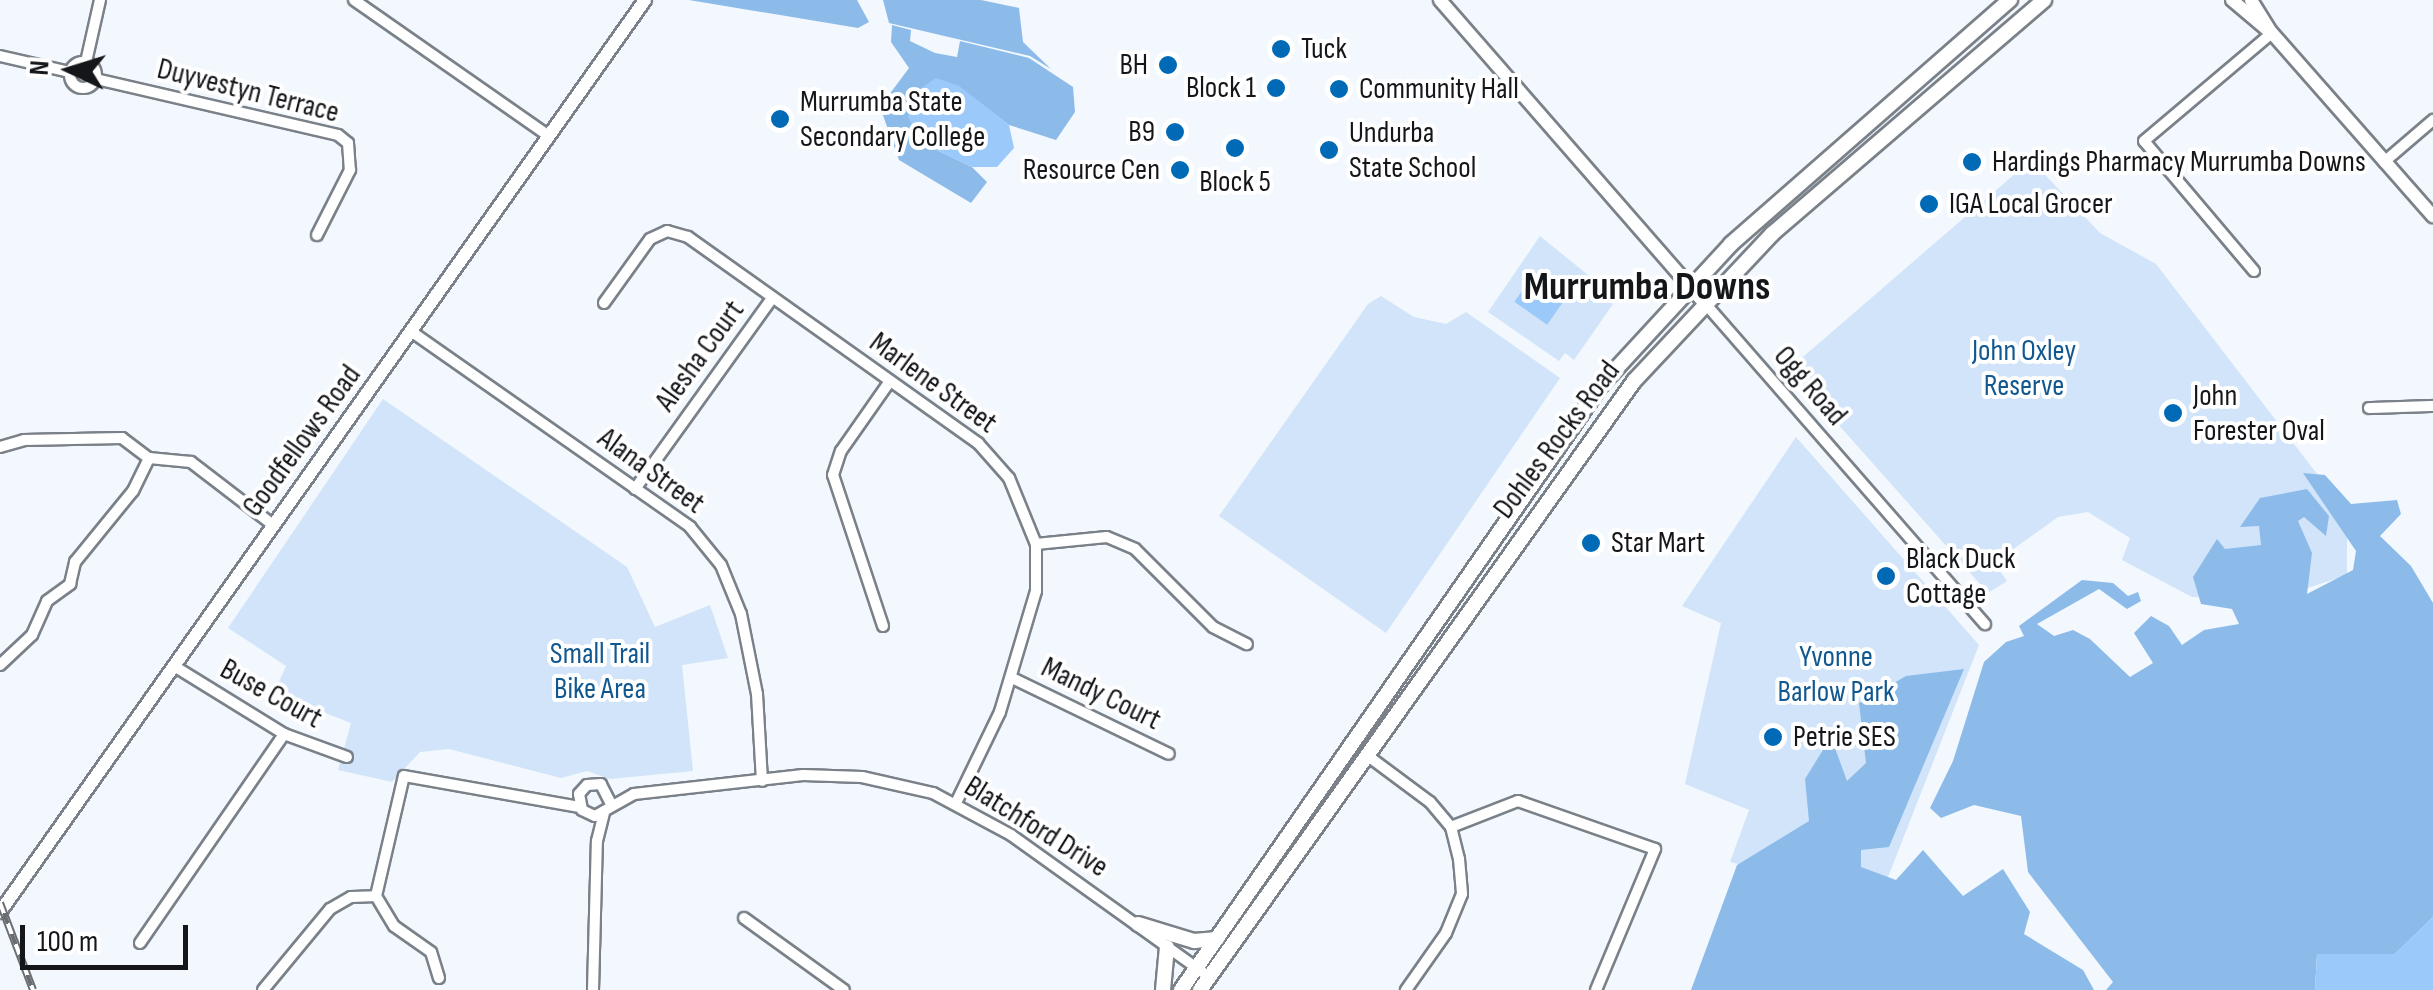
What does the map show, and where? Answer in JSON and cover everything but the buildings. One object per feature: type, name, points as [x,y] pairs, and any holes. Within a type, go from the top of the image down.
[{"type":"main road","name":"Dohles Rocks Road","points":[[1202,979],[1217,939],[1412,663],[1556,443],[1689,284],[2010,0]]},
{"type":"main road","name":"Dohles Rocks Road","points":[[1182,990],[1202,979],[1368,756],[1585,444],[1703,302],[2044,0]]},
{"type":"main road","points":[[1138,924],[1194,941],[1217,939]]},
{"type":"main road","points":[[1163,990],[1168,946]]},
{"type":"street","points":[[70,72],[80,88],[96,79],[86,62],[100,0]]},
{"type":"street","points":[[354,0],[549,136]]},
{"type":"street","name":"Goodfellows Road","points":[[0,912],[645,0]]},
{"type":"street","name":"Ogg Road","points":[[1440,0],[1986,624]]},
{"type":"street","points":[[2232,0],[2272,33],[2433,216]]},
{"type":"street","points":[[2252,0],[2272,33]]},
{"type":"street","points":[[2254,271],[2144,142],[2272,33]]},
{"type":"street","points":[[0,56],[70,72],[86,62]]},
{"type":"street","name":"Duyvestyn Terrace","points":[[96,79],[338,135],[348,143],[350,170],[317,236]]},
{"type":"street","points":[[2384,162],[2433,120]]},
{"type":"street","name":"Marlene Street","points":[[604,303],[650,238],[668,231],[688,237],[996,460],[1036,544],[1036,592],[1012,678],[956,803]]},
{"type":"street","name":"Alesha Court","points":[[635,489],[771,300]]},
{"type":"street","name":"Alana Street","points":[[412,332],[690,528],[720,565],[741,614],[757,694],[762,780]]},
{"type":"street","points":[[883,626],[834,475],[841,452],[890,381]]},
{"type":"street","points":[[2369,408],[2433,406]]},
{"type":"street","points":[[0,447],[111,437],[148,458],[191,462],[273,524]]},
{"type":"street","points":[[0,665],[32,635],[47,601],[70,584],[79,555],[133,491],[148,458]]},
{"type":"street","points":[[1036,544],[1107,538],[1135,550],[1212,627],[1247,644]]},
{"type":"street","name":"Buse Court","points":[[174,666],[284,734],[347,757]]},
{"type":"street","name":"Mandy Court","points":[[1012,678],[1169,754]]},
{"type":"street","points":[[140,942],[284,734]]},
{"type":"street","points":[[1368,756],[1430,802],[1451,827],[1462,894],[1446,933],[1406,990]]},
{"type":"street","points":[[440,978],[430,952],[394,926],[376,896],[404,776],[554,798],[584,810]]},
{"type":"street","name":"Blatchford Drive","points":[[580,791],[594,783],[634,794],[762,780],[862,777],[956,803],[1138,924],[1202,979]]},
{"type":"street","points":[[593,990],[596,841],[607,808],[607,788]]},
{"type":"street","points":[[554,798],[580,791],[596,841]]},
{"type":"street","name":"Blatchford Drive","points":[[584,810],[607,808],[634,794]]},
{"type":"street","points":[[1451,827],[1518,802],[1656,849],[1596,990]]},
{"type":"street","points":[[263,990],[330,908],[351,897],[376,896]]},
{"type":"street","points":[[744,918],[840,989]]},
{"type":"green space","name":"John Oxley Reserve","points":[[2031,160],[2100,233],[2156,264],[2347,513],[2347,575],[2275,599],[2192,597],[2122,560],[2130,538],[2088,512],[2058,517],[1994,563],[2007,581],[1988,593],[1789,369]]},
{"type":"green space","points":[[1540,236],[1604,288],[1600,294],[1613,304],[1574,360],[1565,353],[1559,361],[1488,312]]},
{"type":"green space","points":[[1381,296],[1414,317],[1446,324],[1466,312],[1560,378],[1386,633],[1219,516],[1368,304]]},
{"type":"green space","name":"Small Trail Bike Area","points":[[383,399],[627,567],[655,627],[710,605],[728,658],[682,665],[693,771],[610,779],[587,771],[561,778],[449,749],[420,752],[392,782],[338,770],[351,723],[274,693],[286,666],[228,628]]},
{"type":"green space","name":"Yvonne Barlow Park","points":[[1796,437],[1979,645],[1879,900],[1730,862],[1749,810],[1685,784],[1721,623],[1682,606]]},
{"type":"shaded area","points":[[689,0],[857,0],[869,22],[858,28]]},
{"type":"shaded area","points":[[883,0],[981,0],[1019,8],[1023,42],[1051,69],[1030,56],[889,23]]},
{"type":"shaded area","points":[[892,25],[911,30],[910,41],[935,53],[957,57],[960,41],[1029,58],[1073,87],[1075,112],[1056,140],[1009,125],[958,86],[920,142],[972,167],[987,182],[971,203],[899,160],[880,107],[909,68],[891,42]]},
{"type":"shaded area","points":[[936,78],[959,86],[1009,125],[1014,148],[997,167],[972,167],[920,142],[908,117],[913,94]]},
{"type":"shaded area","points":[[1531,278],[1564,301],[1547,325],[1514,302]]},
{"type":"shaded area","points":[[2303,473],[2325,475],[2351,504],[2397,500],[2401,514],[2380,536],[2411,566],[2433,603],[2433,917],[2395,954],[2317,954],[2315,990],[2106,990],[2113,982],[2028,872],[2021,816],[1974,805],[1941,818],[1930,808],[1953,761],[1984,662],[2006,642],[2024,636],[2019,626],[2082,580],[2113,583],[2128,596],[2138,592],[2141,601],[2127,609],[2099,589],[2037,624],[2054,636],[2073,630],[2090,639],[2130,677],[2153,663],[2134,633],[2151,616],[2169,626],[2182,645],[2204,630],[2239,624],[2232,609],[2201,604],[2193,577],[2217,539],[2225,549],[2261,545],[2259,526],[2240,527],[2260,498],[2307,489],[2329,516],[2326,536],[2304,517],[2298,521],[2312,553],[2307,594],[2353,570],[2356,551]]},
{"type":"shaded area","points":[[1964,669],[1889,847],[1861,850],[1861,867],[1896,880],[1923,850],[1963,896],[2003,869],[2030,912],[2024,934],[2083,970],[2094,990],[1691,990],[1737,865],[1809,821],[1805,779],[1831,737],[1847,781],[1866,763],[1859,703],[1906,676]]},
{"type":"shaded area","points":[[2433,917],[2433,990],[2315,990],[2317,954],[2395,954]]},
{"type":"railway","points":[[0,903],[33,990]]},
{"type":"place","name":"Tuck","points":[[1281,49]]},
{"type":"place","name":"BH","points":[[1168,65]]},
{"type":"place","name":"Block 1","points":[[1276,88]]},
{"type":"place","name":"Community Hall","points":[[1339,89]]},
{"type":"place","name":"Murrumba State Secondary College","points":[[780,119]]},
{"type":"place","name":"B9","points":[[1175,132]]},
{"type":"place","name":"Block 5","points":[[1235,148]]},
{"type":"place","name":"Undurba State School","points":[[1329,150]]},
{"type":"place","name":"Hardings Pharmacy Murrumba Downs","points":[[1972,162]]},
{"type":"place","name":"Resource Cen","points":[[1180,170]]},
{"type":"place","name":"IGA Local Grocer","points":[[1929,204]]},
{"type":"place","name":"John Forester Oval","points":[[2173,413]]},
{"type":"place","name":"Star Mart","points":[[1591,543]]},
{"type":"place","name":"Black Duck Cottage","points":[[1886,576]]},
{"type":"place","name":"Petrie SES","points":[[1773,737]]},
{"type":"district","name":"Murrumba Downs","points":[[1647,287]]}]
